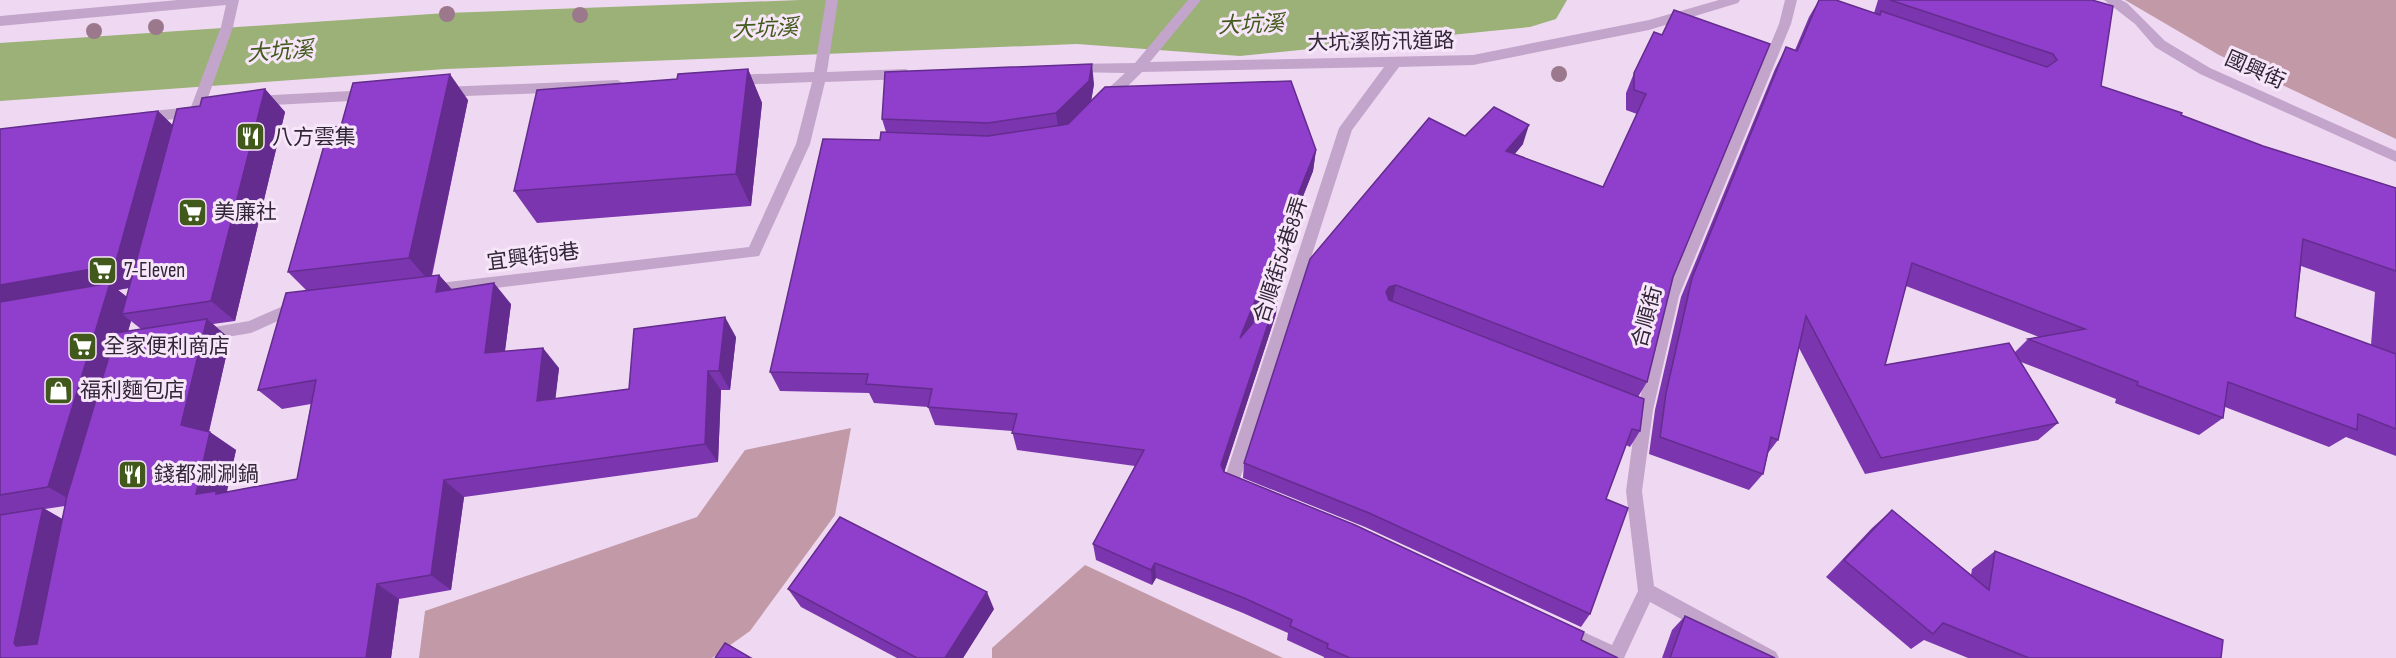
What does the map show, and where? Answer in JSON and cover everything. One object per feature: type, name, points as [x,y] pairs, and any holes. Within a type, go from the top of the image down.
[{"type":"street","points":[[0,21],[227,0]]},
{"type":"street","points":[[189,134],[227,27],[233,0]]},
{"type":"street","points":[[1097,107],[1139,67],[1195,0]]},
{"type":"street","name":"大坑溪防汛道路","points":[[1057,69],[1473,60],[1649,25],[1734,0]]},
{"type":"street","name":"合順街","points":[[1646,591],[1634,491],[1639,408],[1672,296],[1785,24],[1791,0]]},
{"type":"street","name":"國興街","points":[[2110,0],[2132,13],[2160,44],[2205,70],[2396,157]]},
{"type":"street","name":"宜興街9巷","points":[[412,292],[754,252],[809,144],[831,1]]},
{"type":"street","name":"合順街54巷8弄","points":[[1263,496],[1231,483],[1346,128],[1395,62]]},
{"type":"street","points":[[713,81],[915,74]]},
{"type":"street","points":[[428,92],[630,84]]},
{"type":"street","points":[[239,103],[262,99],[381,94]]},
{"type":"street","points":[[126,119],[217,108]]},
{"type":"street","points":[[193,336],[251,327],[295,306],[306,304]]},
{"type":"street","points":[[1551,625],[1615,657],[1646,591],[1770,658]]},
{"type":"shaded area","points":[[2125,0],[2396,0],[2396,139],[2219,55]]},
{"type":"shaded area","points":[[851,428],[835,515],[750,631],[712,658],[419,658],[425,611],[697,517],[745,450]]},
{"type":"shaded area","points":[[1085,565],[1283,658],[992,658],[992,648]]},
{"type":"building","points":[[1819,0],[1836,0],[1880,15],[1881,11],[2047,67],[2057,60],[2053,54],[1890,0],[2092,0],[2113,6],[2101,86],[2182,113],[2181,115],[2263,146],[2396,188],[2396,271],[2303,239],[2295,317],[2396,354],[2396,429],[2358,414],[2357,430],[2228,382],[2223,418],[2028,339],[2085,329],[1912,263],[1885,365],[2009,343],[2058,423],[1881,458],[1806,316],[1778,440],[1771,437],[1763,474],[1660,437],[1666,393],[1692,278],[1786,47],[1797,51]]},
{"type":"building","points":[[1674,10],[1770,44],[1673,277],[1647,382],[1396,285],[1389,287],[1386,292],[1389,300],[1644,399],[1640,431],[1632,429],[1606,499],[1628,508],[1590,614],[1369,513],[1244,463],[1310,259],[1429,118],[1465,136],[1494,107],[1529,125],[1506,151],[1603,187],[1646,94],[1634,90],[1634,73],[1654,32],[1662,35]]},
{"type":"building","points":[[1092,64],[1089,81],[1056,113],[988,123],[882,119],[885,72]]},
{"type":"building","points":[[748,69],[736,174],[514,191],[537,90],[677,79],[678,74]]},
{"type":"building","points":[[450,74],[409,258],[288,272],[329,128],[341,126],[353,83]]},
{"type":"building","points":[[1291,81],[1316,150],[1240,338],[1278,294],[1221,465],[1224,472],[1355,525],[1584,632],[1581,640],[1618,658],[1350,658],[1327,648],[1328,644],[1290,626],[1292,620],[1244,598],[1155,563],[1151,570],[1093,544],[1144,450],[1012,433],[1017,414],[928,407],[932,389],[866,384],[868,374],[770,372],[823,139],[880,140],[881,132],[988,136],[1068,124],[1105,87]]},
{"type":"building","points":[[265,89],[211,301],[122,314],[177,109],[200,106],[202,98]]},
{"type":"building","points":[[158,111],[115,265],[0,285],[0,129]]},
{"type":"building","points":[[439,275],[436,292],[494,283],[485,353],[543,348],[537,401],[629,389],[634,329],[725,317],[719,371],[708,371],[705,444],[444,480],[431,575],[377,584],[366,658],[0,658],[0,515],[43,508],[14,643],[16,646],[37,644],[67,496],[116,333],[207,319],[181,425],[210,432],[196,494],[216,491],[216,494],[297,479],[316,380],[258,390],[286,293]]},
{"type":"building","points":[[110,283],[48,487],[0,495],[0,302]]},
{"type":"building","points":[[1892,510],[1989,590],[1995,551],[2223,640],[2221,658],[2029,658],[1943,623],[1933,634],[1844,560]]},
{"type":"building","points":[[840,517],[987,592],[945,658],[917,658],[788,589]]},
{"type":"building","points":[[1685,616],[1775,658],[1670,658]]},
{"type":"building","points":[[725,643],[751,658],[715,658]]},
{"type":"waterway","name":"大坑溪","points":[[0,72],[446,41],[1077,17],[1240,28],[1530,0]]},
{"type":"place","name":"八方雲集","points":[[251,137]]},
{"type":"place","name":"美廉社","points":[[193,212]]},
{"type":"place","name":"7-Eleven","points":[[103,270]]},
{"type":"place","name":"全家便利商店","points":[[83,346]]},
{"type":"place","name":"福利麵包店","points":[[59,390]]},
{"type":"place","name":"錢都涮涮鍋","points":[[133,474]]}]
